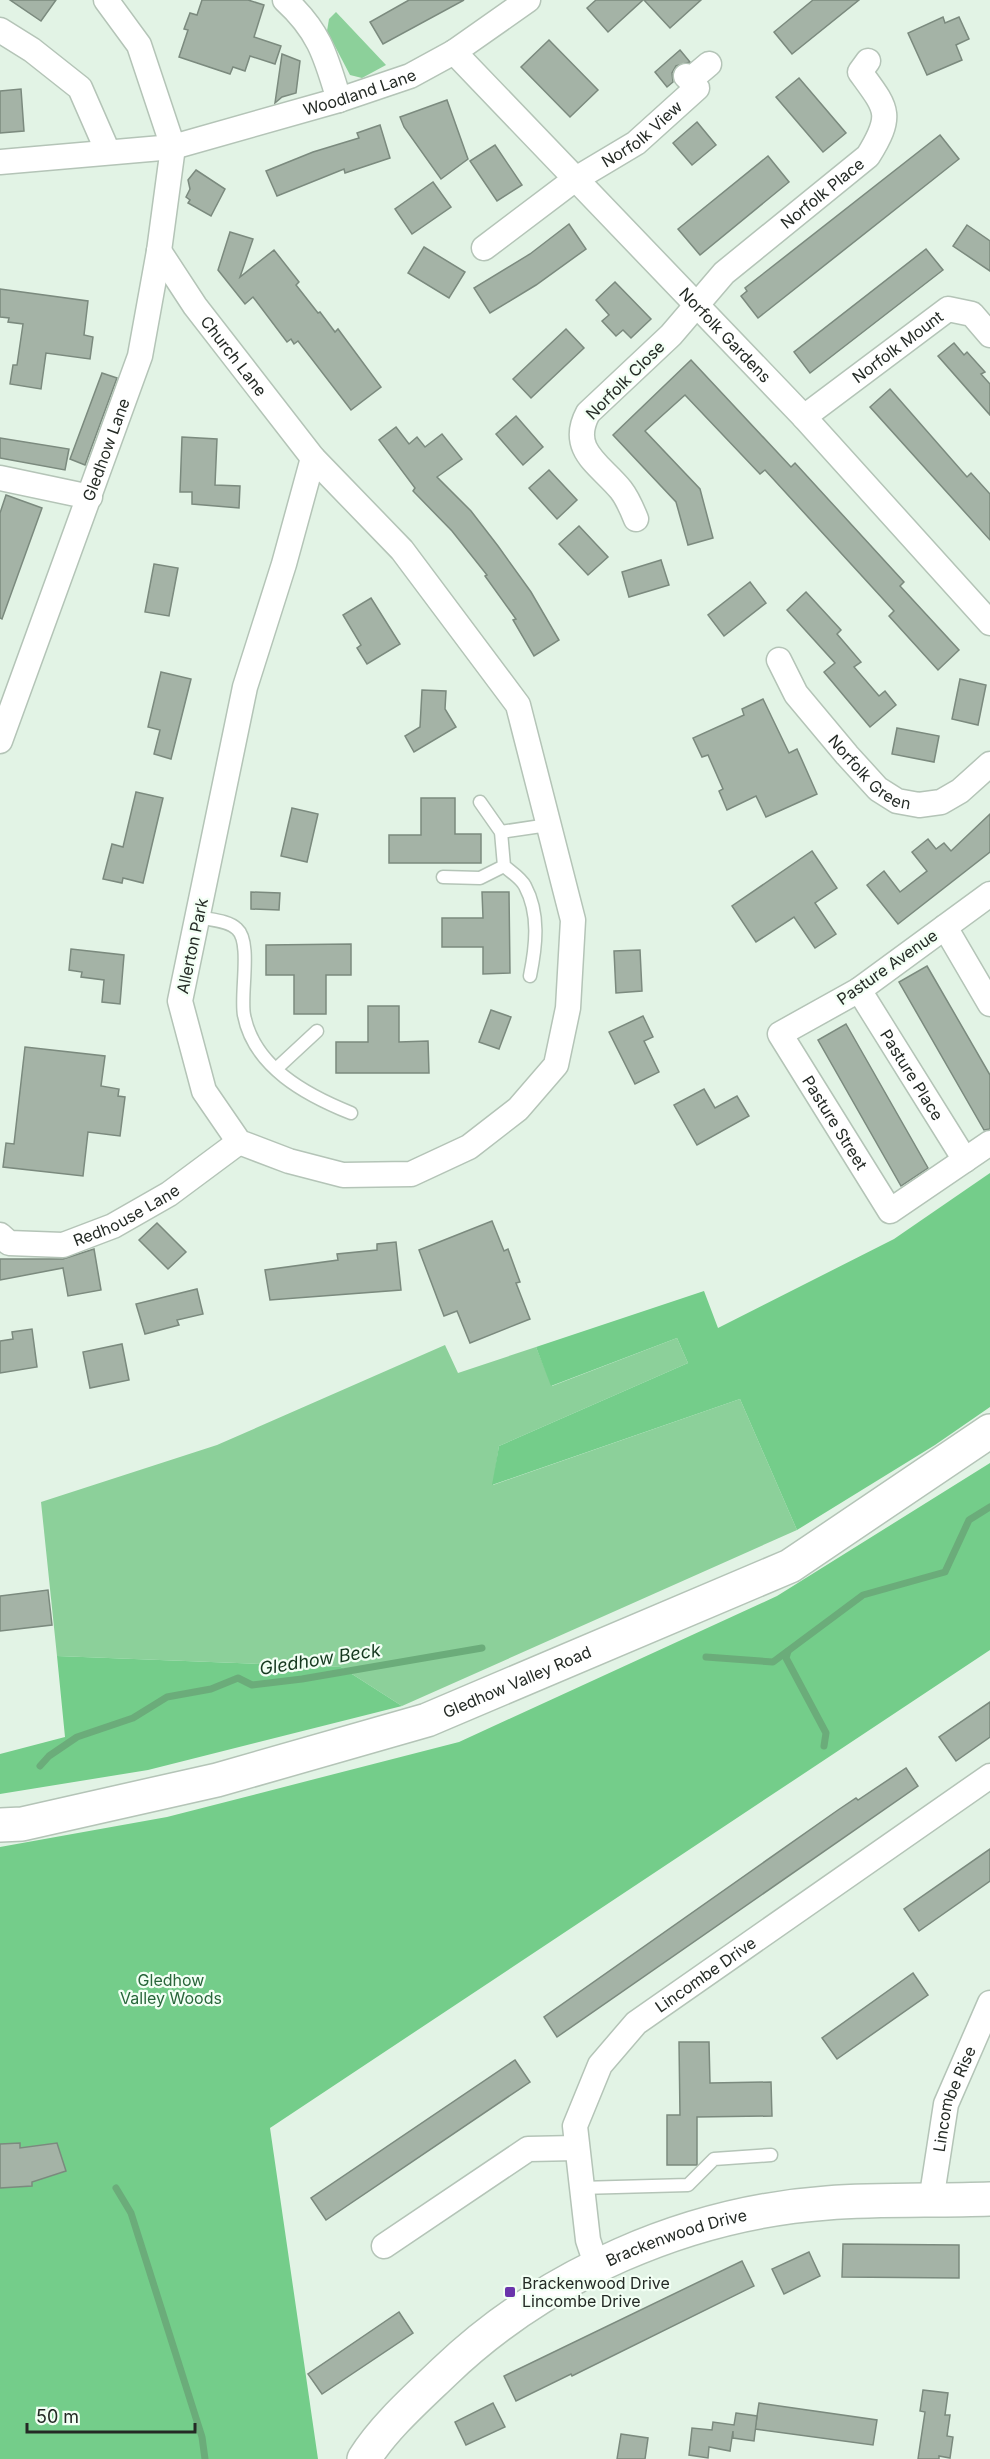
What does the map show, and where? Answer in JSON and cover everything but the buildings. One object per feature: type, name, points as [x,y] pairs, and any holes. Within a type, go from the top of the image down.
[{"type":"street","points":[[106,0],[139,45],[173,147]]},
{"type":"street","points":[[285,0],[312,29],[323,47],[339,100]]},
{"type":"street","name":"Woodland Lane","points":[[0,162],[173,147],[339,100],[411,76],[454,52],[528,0]]},
{"type":"street","points":[[0,30],[32,50],[80,88],[108,152]]},
{"type":"street","name":"Norfolk Gardens","points":[[454,52],[574,180],[804,417],[990,623]]},
{"type":"street","name":"Norfolk Place","points":[[696,304],[724,273],[868,156],[884,131],[884,104],[860,72],[868,61]]},
{"type":"street","name":"Norfolk View","points":[[574,180],[636,143],[697,88],[688,78],[709,64]]},
{"type":"street","name":"Gledhow Lane","points":[[0,741],[140,356],[159,251],[173,147]]},
{"type":"street","points":[[484,248],[574,180]]},
{"type":"street","name":"Church Lane","points":[[159,251],[195,306],[313,458]]},
{"type":"street","name":"Norfolk Close","points":[[636,519],[622,491],[586,452],[581,432],[583,422],[588,413],[671,335],[696,304]]},
{"type":"street","name":"Norfolk Mount","points":[[804,417],[948,309],[972,314],[990,335]]},
{"type":"street","points":[[239,1142],[289,1161],[343,1175],[411,1174],[469,1147],[518,1109],[556,1065],[568,1008],[573,920],[518,705],[402,550],[313,458]]},
{"type":"street","name":"Allerton Park","points":[[239,1142],[204,1091],[180,1001],[245,687],[285,564],[313,458]]},
{"type":"street","points":[[0,478],[90,497]]},
{"type":"street","name":"Norfolk Green","points":[[779,660],[796,694],[878,789],[897,801],[919,805],[941,802],[960,791],[990,764]]},
{"type":"street","name":"Pasture Avenue","points":[[780,1034],[860,990],[990,894]]},
{"type":"street","points":[[945,927],[990,1004]]},
{"type":"street","name":"Pasture Place","points":[[860,990],[965,1160]]},
{"type":"street","name":"Pasture Street","points":[[780,1034],[890,1210],[965,1160]]},
{"type":"street","name":"Redhouse Lane","points":[[0,1235],[9,1243],[63,1245],[113,1226],[169,1194],[239,1142]]},
{"type":"street","points":[[965,1160],[990,1143]]},
{"type":"street","name":"Gledhow Valley Road","points":[[0,1825],[22,1824],[217,1780],[427,1720],[790,1566],[990,1431]]},
{"type":"street","name":"Lincombe Drive","points":[[596,2264],[588,2240],[580,2188],[575,2126],[600,2066],[636,2024],[990,1776]]},
{"type":"street","name":"Lincombe Rise","points":[[931,2201],[946,2104],[990,2003]]},
{"type":"street","points":[[384,2246],[528,2149],[576,2148]]},
{"type":"street","name":"Brackenwood Drive","points":[[364,2459],[419,2396],[465,2352],[531,2302],[596,2264],[667,2237],[740,2217],[825,2203],[990,2199]]},
{"type":"lane","points":[[480,802],[501,832],[504,866],[524,884],[535,913],[536,945],[530,976]]},
{"type":"lane","points":[[501,832],[548,825]]},
{"type":"lane","points":[[443,877],[480,878],[504,866]]},
{"type":"lane","points":[[198,917],[228,924],[238,930],[244,942],[244,1014],[255,1045],[276,1069],[303,1091],[351,1113]]},
{"type":"lane","points":[[276,1069],[317,1031]]},
{"type":"lane","points":[[580,2188],[688,2185],[714,2159],[771,2155]]},
{"type":"green space","points":[[336,12],[386,65],[362,78],[350,75],[327,31],[329,19]]},
{"type":"green space","points":[[990,1173],[990,1407],[935,1445],[797,1530],[740,1399],[492,1485],[499,1446],[688,1363],[677,1338],[551,1386],[536,1347],[704,1291],[718,1328],[894,1239]]},
{"type":"green space","points":[[677,1338],[688,1363],[499,1446],[493,1485],[740,1399],[797,1530],[402,1706],[341,1667],[57,1656],[41,1502],[217,1445],[445,1345],[458,1373],[536,1347],[552,1386]]},
{"type":"green space","name":"Gledhow Valley Woods","points":[[990,1463],[990,1650],[270,2128],[318,2459],[0,2459],[0,1847],[167,1817],[459,1742],[777,1596]]},
{"type":"green space","points":[[57,1656],[341,1667],[402,1706],[148,1770],[0,1794],[0,1754],[65,1737]]},
{"type":"waterway","name":"Gledhow Beck","points":[[706,1657],[773,1662],[863,1595],[945,1572],[969,1520],[990,1507]]},
{"type":"waterway","name":"Gledhow Beck","points":[[40,1766],[49,1756],[77,1737],[133,1718],[167,1697],[211,1689],[238,1678],[252,1685],[302,1679],[482,1648]]},
{"type":"waterway","points":[[788,1651],[786,1658],[826,1733],[824,1746]]},
{"type":"waterway","points":[[116,2188],[131,2213],[202,2437],[205,2459]]},
{"type":"place","name":"Brackenwood Drive Lincombe Drive","points":[[510,2292]]}]
